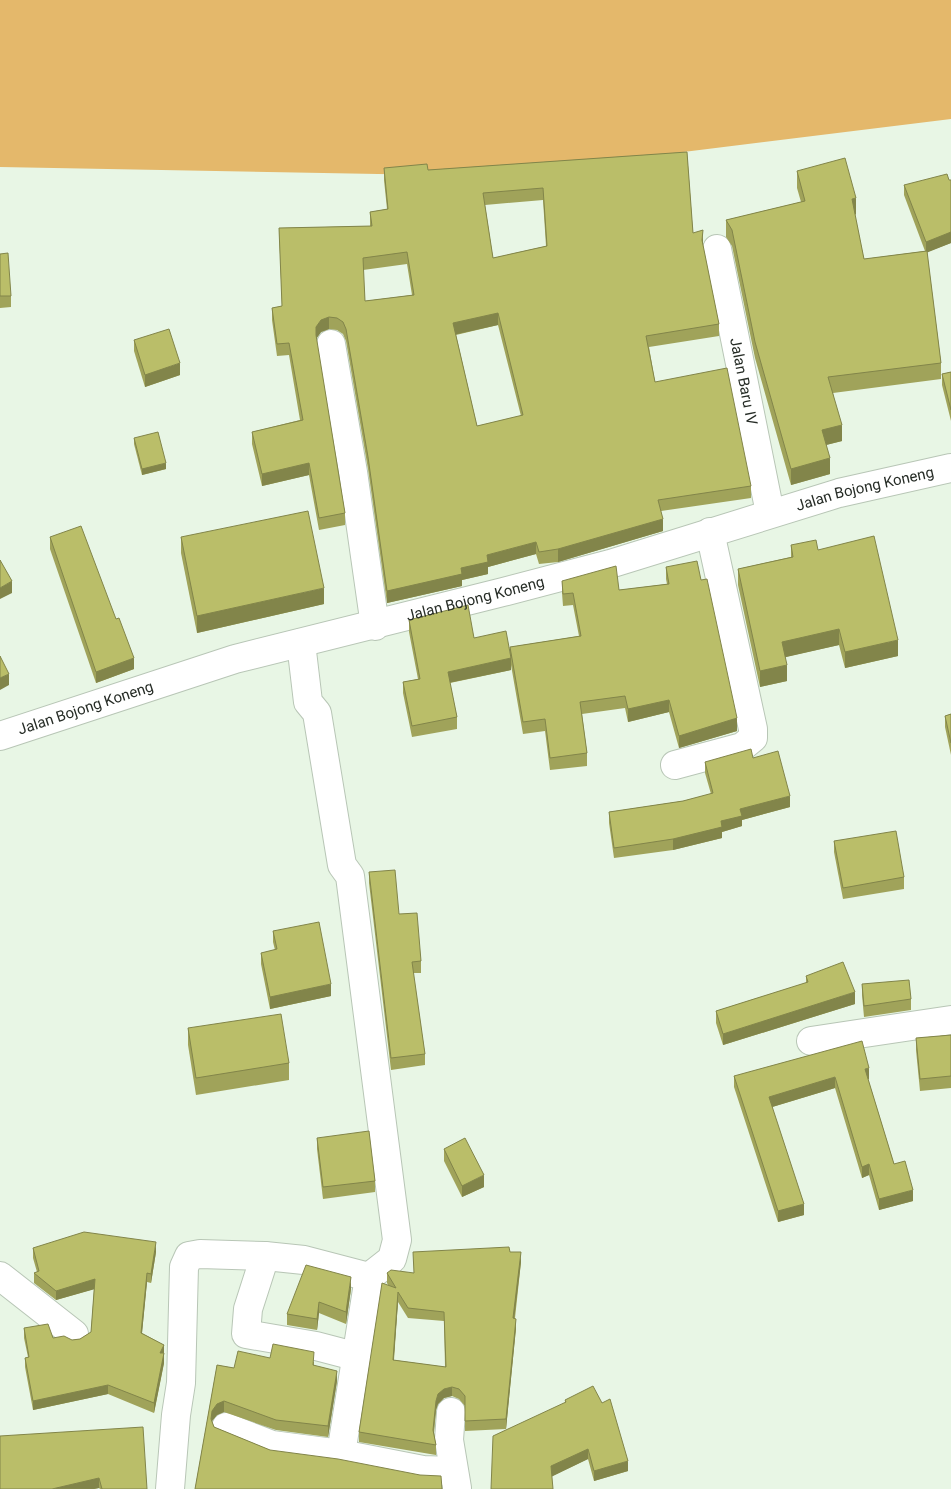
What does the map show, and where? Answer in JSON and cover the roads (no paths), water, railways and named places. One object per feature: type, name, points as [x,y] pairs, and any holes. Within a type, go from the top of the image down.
[{"type":"street","name":"Jalan Baru IV","points":[[717,249],[770,513]]},
{"type":"street","points":[[331,344],[353,472],[375,626]]},
{"type":"street","name":"Jalan Bojong Koneng","points":[[0,736],[173,677],[236,658],[375,626],[610,564],[770,513],[839,494],[951,468]]},
{"type":"street","points":[[675,765],[742,747],[753,738],[753,729],[710,532]]},
{"type":"street","points":[[300,643],[308,702],[317,713],[342,866],[350,876],[397,1240],[392,1258],[369,1277],[341,1454]]},
{"type":"street","points":[[811,1042],[951,1020]]},
{"type":"street","points":[[170,1489],[176,1416],[182,1383],[185,1260],[189,1256],[200,1254],[265,1256],[304,1260],[369,1277]]},
{"type":"street","points":[[265,1256],[248,1309],[246,1334],[316,1346],[358,1356]]},
{"type":"street","points":[[0,1276],[74,1334]]},
{"type":"street","points":[[226,1427],[272,1445],[341,1454],[423,1470],[454,1480],[449,1440],[451,1412]]}]
